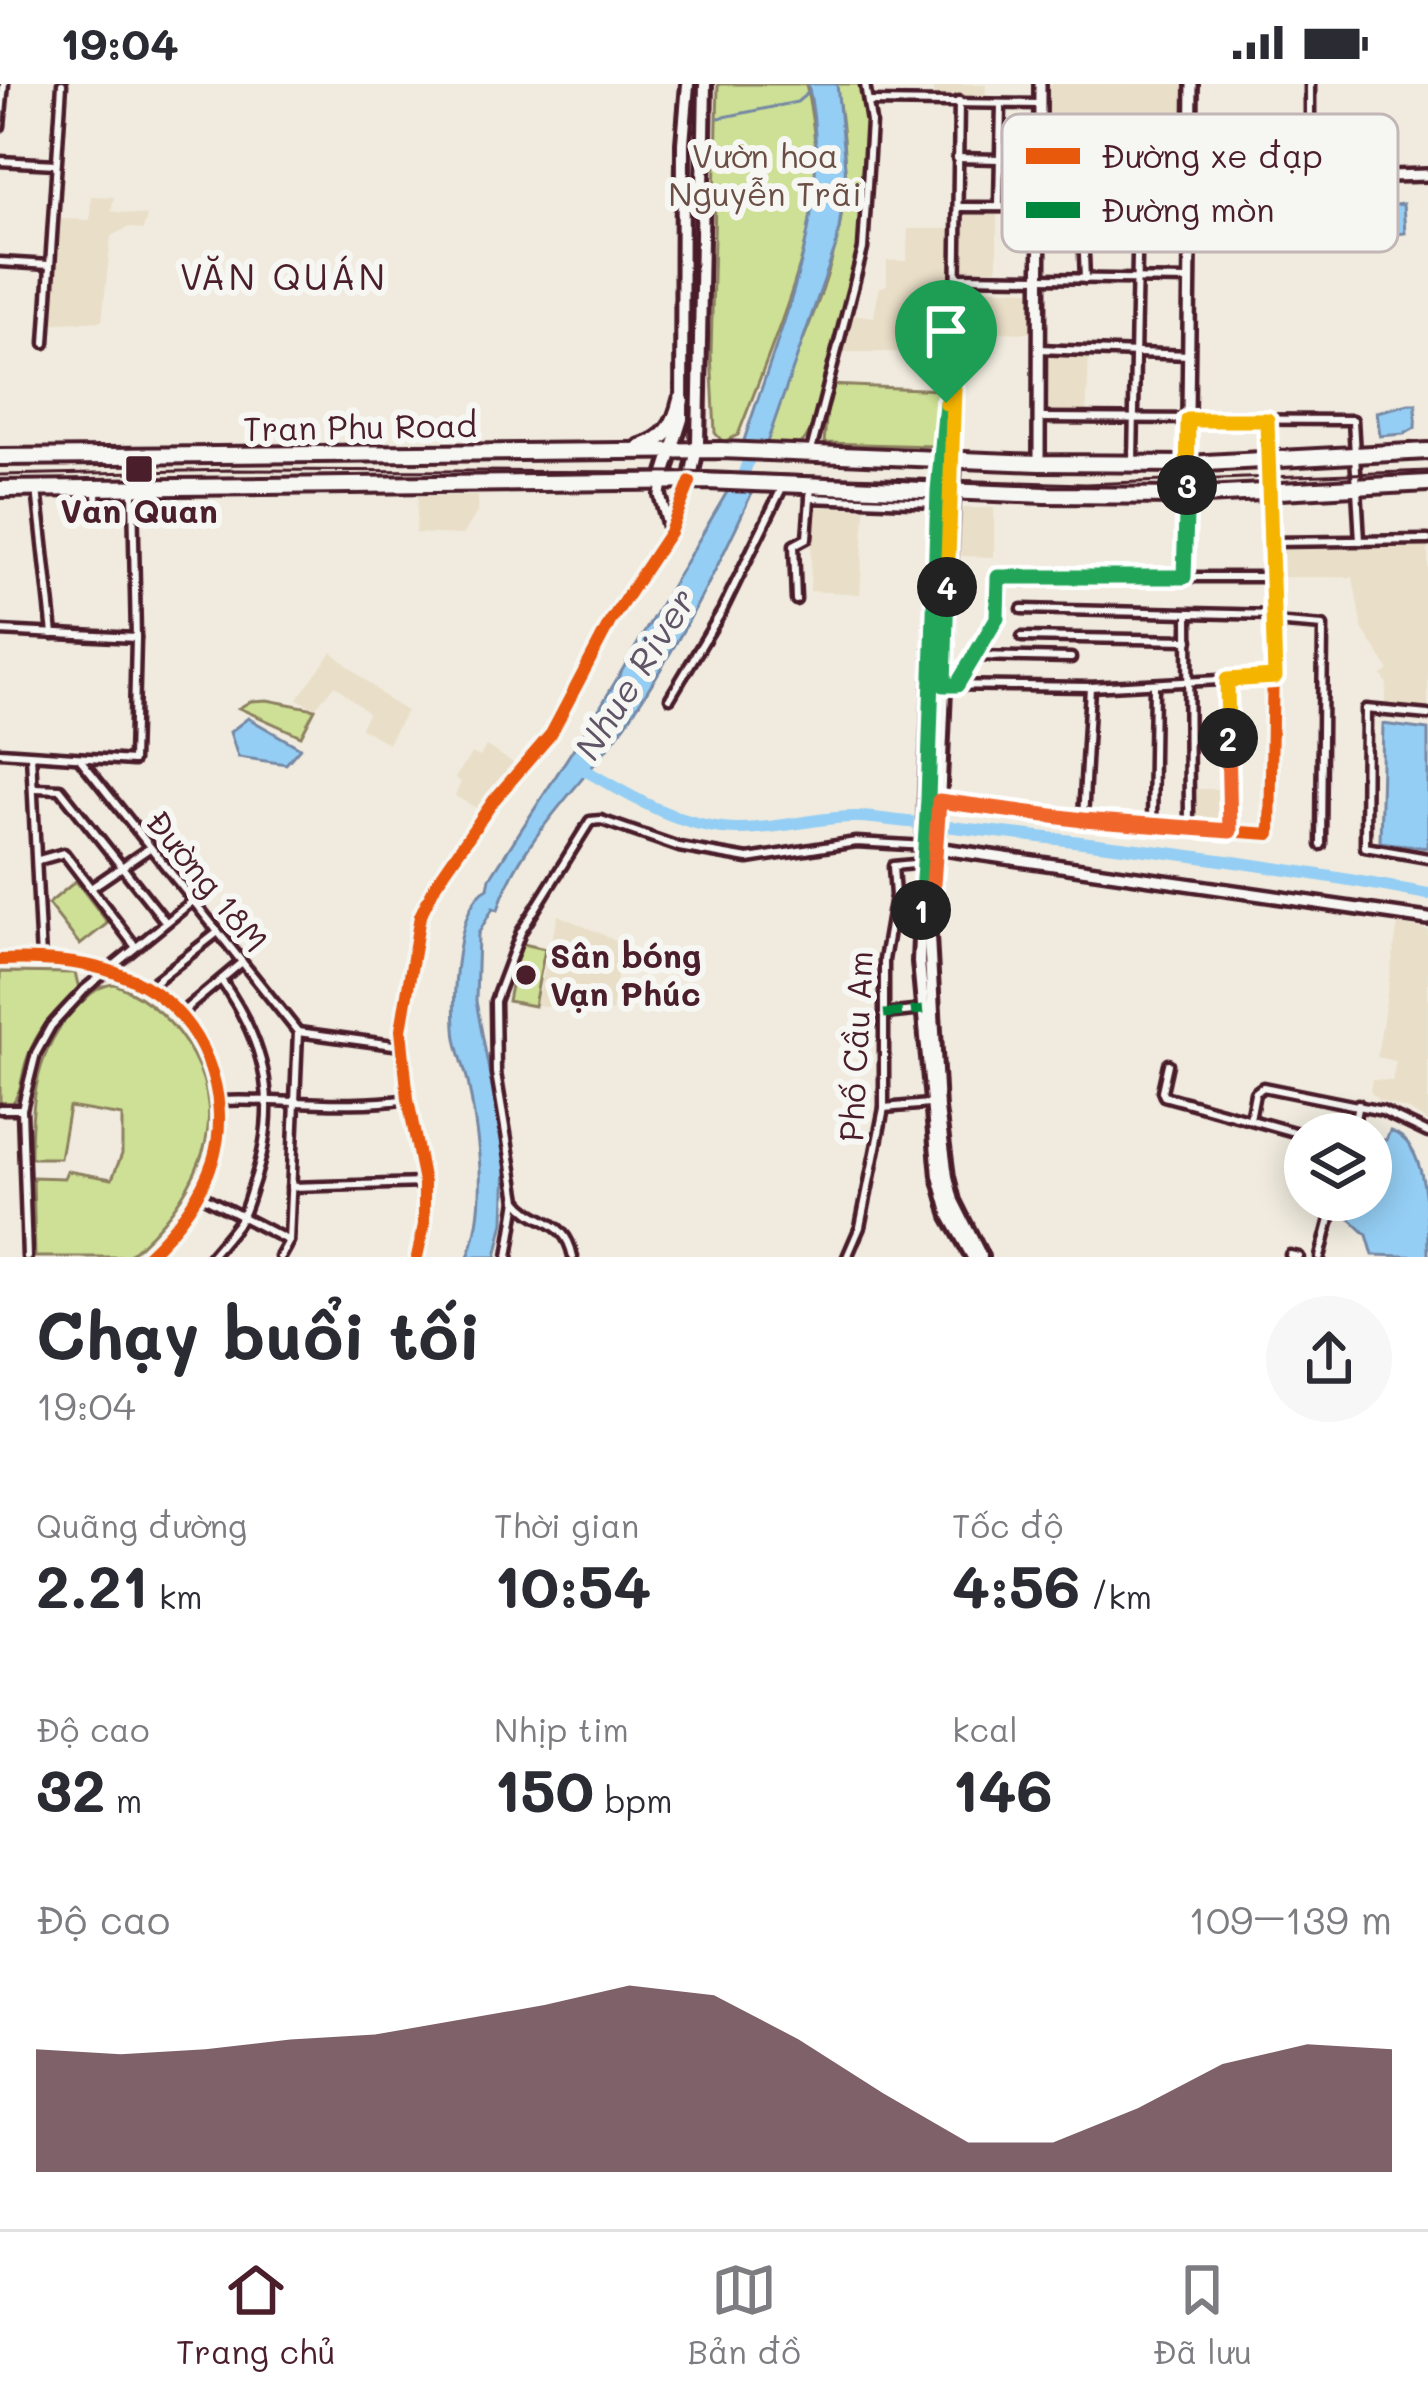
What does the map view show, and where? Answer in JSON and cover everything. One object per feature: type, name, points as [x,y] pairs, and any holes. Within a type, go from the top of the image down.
[{"type":"highway","points":[[633,451],[663,438],[676,419],[681,400]]},
{"type":"highway","name":"Tran Phu Road","points":[[0,457],[722,450],[1187,464],[1425,451]]},
{"type":"highway","points":[[530,484],[531,452]]},
{"type":"highway","points":[[500,453],[502,484]]},
{"type":"highway","points":[[234,455],[235,487]]},
{"type":"highway","name":"Tran Phu Road","points":[[0,489],[707,481],[778,484],[810,492],[944,498],[1187,496],[1428,483]]},
{"type":"main road","points":[[662,482],[674,451],[681,400],[683,143],[688,84]]},
{"type":"main road","points":[[690,482],[696,450],[705,84]]},
{"type":"main road","points":[[683,143],[702,143]]},
{"type":"main road","points":[[682,217],[700,218]]},
{"type":"main road","points":[[947,456],[934,803],[918,1010],[939,1148],[953,1201],[977,1257]]},
{"type":"main road","points":[[936,758],[950,685],[940,634]]},
{"type":"main road","points":[[931,845],[924,863],[939,1148]]},
{"type":"street","points":[[0,126],[4,84]]},
{"type":"street","points":[[45,343],[62,84]]},
{"type":"street","points":[[811,454],[863,249],[870,102],[865,84]]},
{"type":"street","points":[[1040,84],[1040,114]]},
{"type":"street","points":[[1191,114],[1192,84]]},
{"type":"street","points":[[947,456],[958,278],[958,101]]},
{"type":"street","points":[[870,102],[1040,104]]},
{"type":"street","points":[[959,207],[999,206],[1001,104]]},
{"type":"street","points":[[957,158],[1001,160]]},
{"type":"street","points":[[0,161],[56,164]]},
{"type":"street","points":[[1398,176],[1428,175]]},
{"type":"street","points":[[1039,252],[1039,463]]},
{"type":"street","points":[[1084,252],[1085,279]]},
{"type":"street","points":[[1133,464],[1137,252]]},
{"type":"street","points":[[1184,577],[1190,252]]},
{"type":"street","points":[[0,262],[49,265]]},
{"type":"street","points":[[958,278],[1190,280]]},
{"type":"street","points":[[1039,349],[1189,355]]},
{"type":"street","points":[[947,456],[946,403],[954,389]]},
{"type":"street","points":[[1038,418],[1353,420],[1360,541]]},
{"type":"street","points":[[934,803],[1270,834],[1275,677],[1267,420]]},
{"type":"street","points":[[662,482],[660,495],[670,532]]},
{"type":"street","points":[[417,1257],[424,1225],[424,1183],[401,1046],[418,921],[436,884],[494,800],[551,734],[610,622],[670,532],[690,482]]},
{"type":"street","points":[[670,698],[722,611],[778,484]]},
{"type":"street","points":[[95,488],[97,513]]},
{"type":"street","points":[[0,752],[133,761],[134,488]]},
{"type":"street","points":[[37,489],[53,634]]},
{"type":"street","points":[[796,600],[794,545],[807,538],[810,492]]},
{"type":"street","points":[[1271,542],[1428,540]]},
{"type":"street","points":[[950,685],[976,656],[997,618],[998,577],[1273,577]]},
{"type":"street","points":[[1022,609],[1188,610],[1189,830]]},
{"type":"street","points":[[1188,616],[1320,622],[1323,626],[1321,845]]},
{"type":"street","points":[[0,631],[136,638]]},
{"type":"street","points":[[1022,637],[1189,640]]},
{"type":"street","points":[[976,656],[1071,658]]},
{"type":"street","points":[[950,685],[1090,687],[1275,677]]},
{"type":"street","points":[[1227,680],[1230,831]]},
{"type":"street","points":[[1152,826],[1154,685]]},
{"type":"street","points":[[1083,820],[1090,687]]},
{"type":"street","points":[[1428,715],[1366,709],[1365,847],[1428,858]]},
{"type":"street","points":[[31,755],[41,958]]},
{"type":"street","name":"Đường 18M","points":[[80,759],[298,1032]]},
{"type":"street","points":[[34,788],[60,789],[165,921]]},
{"type":"street","points":[[508,1257],[518,1200],[496,1073],[495,1001],[521,932],[590,821],[601,820],[679,847],[748,859],[856,842],[931,845],[1428,919]]},
{"type":"street","points":[[91,888],[148,849]]},
{"type":"street","points":[[38,860],[64,853],[135,946]]},
{"type":"street","name":"Phố Cầu Am","points":[[847,1257],[860,1227],[884,1108],[886,940],[895,896],[893,866],[924,863]]},
{"type":"street","points":[[27,1257],[22,1109],[31,1064],[50,1027],[86,988],[194,900]]},
{"type":"street","points":[[148,987],[218,932]]},
{"type":"street","points":[[0,960],[41,958],[109,971],[148,987],[179,1015],[207,1055],[218,1101],[216,1147],[198,1194],[146,1257]]},
{"type":"street","points":[[179,1015],[242,962]]},
{"type":"street","points":[[210,1257],[243,1216],[260,1167],[271,1099],[260,1056],[238,1005],[221,980]]},
{"type":"street","points":[[886,1014],[918,1010]]},
{"type":"street","points":[[280,1257],[289,1241],[298,1032],[401,1046]]},
{"type":"street","points":[[1168,1064],[1164,1096],[1284,1129]]},
{"type":"street","points":[[1250,1119],[1255,1093],[1264,1087],[1358,1104],[1428,1132]]},
{"type":"street","points":[[218,1101],[271,1099],[363,1106],[407,1099]]},
{"type":"street","points":[[884,1108],[929,1104]]},
{"type":"street","points":[[1356,1113],[1358,1104]]},
{"type":"street","points":[[0,1109],[22,1109]]},
{"type":"street","points":[[291,1187],[424,1183]]},
{"type":"street","points":[[198,1194],[289,1241]]},
{"type":"street","points":[[518,1200],[526,1212],[556,1225],[573,1257]]},
{"type":"street","points":[[1320,1257],[1329,1221]]},
{"type":"shaded area","points":[[933,84],[986,84],[985,98],[933,97]]},
{"type":"shaded area","points":[[1046,84],[1184,84],[1183,114],[1046,114]]},
{"type":"shaded area","points":[[91,196],[114,197],[111,211],[147,216],[143,230],[129,227],[111,236],[102,321],[54,323],[56,219],[90,220]]},
{"type":"shaded area","points":[[964,208],[997,208],[997,269],[964,269]]},
{"type":"shaded area","points":[[908,229],[950,229],[951,340],[904,339],[903,352],[841,352],[850,314],[874,317],[879,288],[887,285],[887,261],[907,261]]},
{"type":"shaded area","points":[[962,288],[1030,290],[1033,333],[961,331]]},
{"type":"shaded area","points":[[1042,354],[1089,356],[1086,416],[1042,415]]},
{"type":"shaded area","points":[[418,496],[478,496],[477,512],[463,535],[416,533]]},
{"type":"shaded area","points":[[813,506],[865,509],[860,594],[810,591]]},
{"type":"shaded area","points":[[964,508],[994,508],[994,557],[960,556]]},
{"type":"shaded area","points":[[1275,545],[1428,547],[1428,711],[1385,706],[1387,684],[1382,675],[1389,670],[1362,628],[1353,577],[1275,577]]},
{"type":"shaded area","points":[[332,652],[406,711],[388,743],[361,728],[368,713],[335,685],[315,708],[297,699]]},
{"type":"shaded area","points":[[486,746],[515,764],[480,810],[455,796],[461,782],[455,778],[472,753],[480,757]]},
{"type":"shaded area","points":[[1193,789],[1228,789],[1228,828],[1193,828]]},
{"type":"shaded area","points":[[558,915],[622,943],[612,1012],[536,1005]]},
{"type":"shaded area","points":[[1398,924],[1428,930],[1428,1122],[1378,1100],[1370,1091],[1372,1080],[1392,1081],[1396,1061],[1377,1057]]},
{"type":"green space","name":"Vườn hoa Nguyễn Trãi","points":[[718,84],[806,84],[816,165],[807,239],[786,307],[738,435],[723,442],[715,433],[711,353]]},
{"type":"green space","points":[[836,84],[863,84],[869,173],[865,217],[848,303],[811,431],[797,446],[780,448],[765,445],[826,280],[840,224],[844,154]]},
{"type":"green space","points":[[829,385],[942,390],[934,446],[824,443]]},
{"type":"green space","points":[[267,700],[315,709],[301,736],[239,708]]},
{"type":"green space","points":[[76,881],[108,923],[80,945],[48,904]]},
{"type":"green space","name":"Sân bóng Vạn Phúc","points":[[519,943],[545,949],[534,1006],[508,1001]]},
{"type":"green space","points":[[0,972],[75,973],[79,988],[36,1038],[11,1105],[0,1104]]},
{"type":"green space","points":[[115,984],[160,1013],[193,1056],[208,1106],[200,1160],[170,1213],[127,1257],[35,1257],[33,1177],[64,1178],[67,1171],[112,1179],[122,1154],[122,1116],[69,1107],[60,1158],[31,1158],[34,1097],[52,1041],[89,995]]},
{"type":"water","points":[[808,84],[837,84],[846,177],[837,243],[764,451],[741,450],[786,315],[809,224],[815,131]]},
{"type":"water","points":[[1403,204],[1405,233],[1398,234],[1398,205]]},
{"type":"water","points":[[1416,404],[1415,428],[1380,436],[1377,412]]},
{"type":"water","points":[[730,487],[754,488],[680,637],[627,722],[537,836],[507,885],[498,910],[493,908],[478,934],[476,1001],[506,1162],[504,1222],[496,1257],[468,1257],[478,1215],[480,1171],[455,1013],[459,951],[469,912],[601,706]]},
{"type":"water","points":[[248,718],[300,748],[286,764],[238,757],[230,732]]},
{"type":"water","points":[[1383,724],[1428,730],[1428,848],[1380,842]]},
{"type":"water","points":[[1392,1132],[1403,1138],[1419,1165],[1428,1257],[1373,1255],[1367,1235],[1352,1221],[1392,1221]]},
{"type":"waterway","points":[[719,118],[797,102],[809,92]]},
{"type":"waterway","name":"Nhue River","points":[[738,490],[753,447]]},
{"type":"waterway","points":[[576,765],[653,807],[714,827],[753,829],[873,818],[1221,860],[1428,894]]},
{"type":"railway","points":[[0,475],[232,470],[683,472],[1085,484],[1428,471]]},
{"type":"marked path","points":[[884,1014],[923,1010]]},
{"type":"cycle path","points":[[939,801],[1152,826],[1270,834],[1274,600],[1267,420]]},
{"type":"cycle path","points":[[417,1257],[424,1225],[424,1183],[401,1030],[420,916],[436,884],[494,800],[551,734],[610,622],[670,532],[690,482]]},
{"type":"cycle path","points":[[0,960],[73,963],[127,977],[164,999],[182,1017],[208,1060],[219,1110],[213,1160],[186,1213],[146,1257]]},
{"type":"place","name":"Van Quan","points":[[139,469]]},
{"type":"place","name":"Sân bóng Vạn Phúc","points":[[526,975]]},
{"type":"district","name":"VĂN QUÁN","points":[[284,277]]},
{"type":"route","points":[[954,389],[944,685],[957,685],[990,634],[997,618],[998,577],[1184,577],[1188,420],[1267,420],[1275,677],[1227,680],[1230,831],[1083,820],[939,801],[931,912],[921,911],[938,491],[946,403],[954,389]]}]
